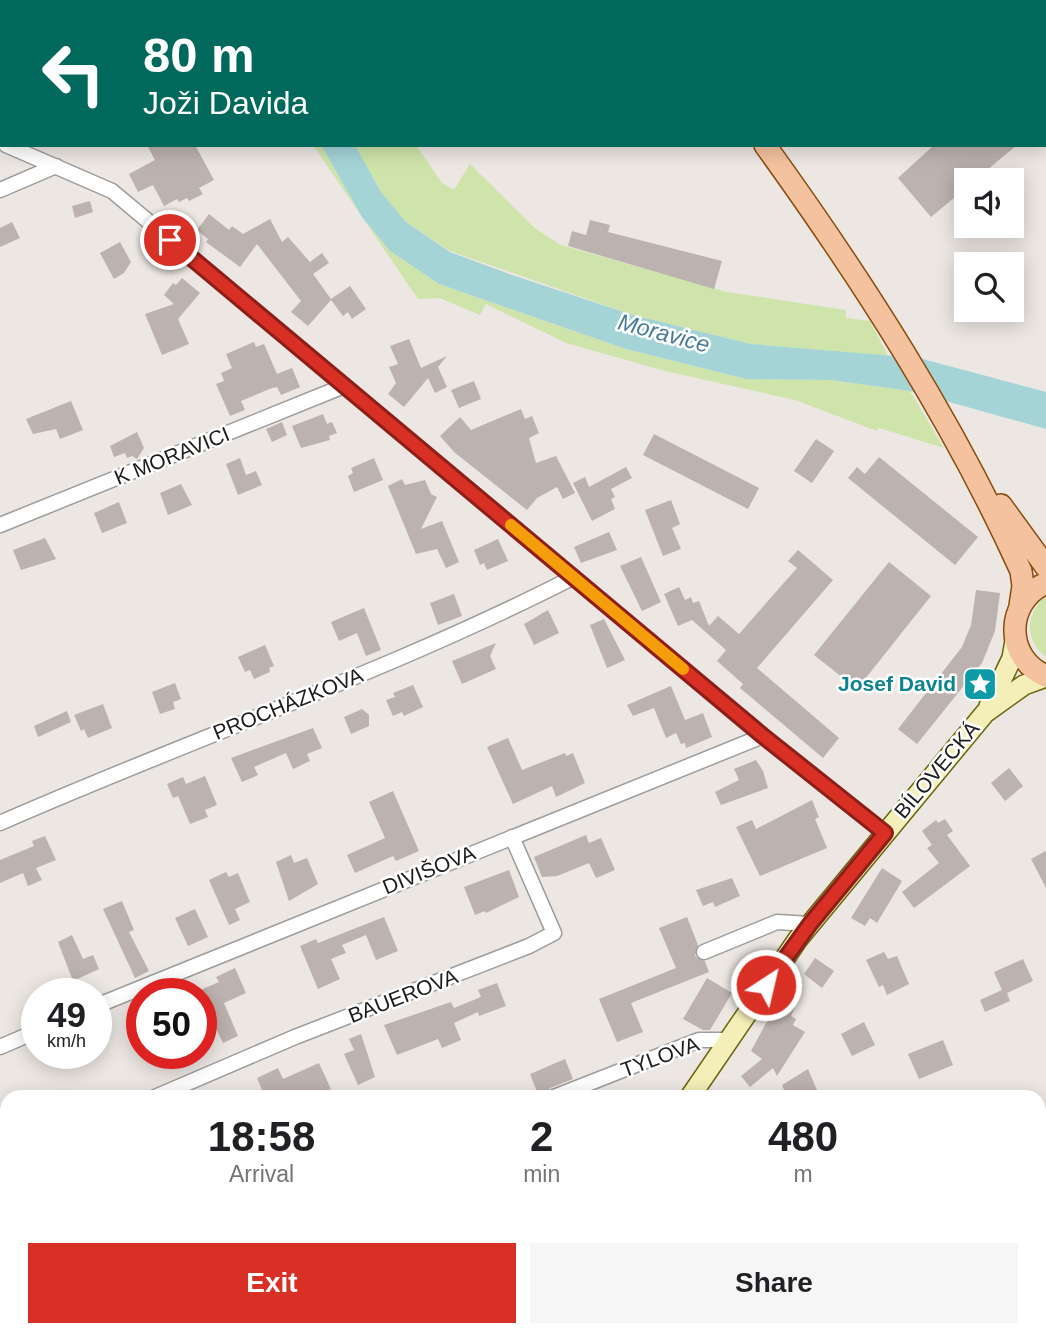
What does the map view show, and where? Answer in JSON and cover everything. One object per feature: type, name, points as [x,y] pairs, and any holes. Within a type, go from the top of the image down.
[{"type":"main road","points":[[766,147],[887,322],[967,458],[1046,567]]},
{"type":"main road","name":"BÍLOVECKÁ","points":[[695,1090],[810,924],[985,713],[1012,659],[1014,627],[1023,586],[1021,571],[967,458]]},
{"type":"main road","points":[[1020,606],[1033,590],[1046,583]]},
{"type":"main road","name":"BÍLOVECKÁ","points":[[1015,641],[1025,661],[1046,676]]},
{"type":"main road","name":"BÍLOVECKÁ","points":[[985,713],[1024,685],[1046,676]]},
{"type":"street","points":[[9,147],[112,191],[763,736],[885,833]]},
{"type":"street","points":[[0,190],[56,166]]},
{"type":"street","name":"K MORAVICI","points":[[0,525],[344,386]]},
{"type":"street","name":"PROCHÁZKOVA","points":[[0,823],[104,777],[435,645],[573,577]]},
{"type":"street","name":"DIVIŠOVA","points":[[112,1000],[763,736]]},
{"type":"street","name":"BAUEROVA","points":[[171,1090],[295,1037],[529,946],[554,933],[512,837]]},
{"type":"street","points":[[705,952],[777,922],[810,924]]},
{"type":"street","points":[[0,1047],[21,1038]]},
{"type":"street","name":"TYLOVA","points":[[572,1090],[699,1040],[727,1040]]},
{"type":"green space","points":[[314,147],[322,147],[362,216]]},
{"type":"green space","points":[[356,147],[417,147],[442,183],[454,190],[470,164],[536,229],[561,245],[727,292],[846,310],[846,318],[870,321],[888,356],[751,344],[633,315],[450,251],[406,222],[381,192]]},
{"type":"green space","points":[[363,218],[390,251],[439,284],[626,349],[746,379],[831,380],[910,391],[944,448],[879,428],[877,431],[795,400],[665,371],[566,343],[486,304],[480,315],[440,298],[418,299]]},
{"type":"green space","points":[[1046,596],[1046,657],[1034,642],[1030,626],[1034,611]]},
{"type":"water","name":"Moravice","points":[[322,147],[356,147],[381,192],[406,222],[450,252],[633,315],[751,344],[919,358],[1046,392],[1046,429],[910,391],[831,380],[746,379],[626,349],[439,284],[390,251],[362,217]]},
{"type":"building","points":[[148,147],[196,147],[214,180],[199,188],[203,194],[189,201],[187,198],[179,202],[177,199],[164,206],[153,185],[138,192],[129,174],[155,160]]},
{"type":"building","points":[[932,147],[1015,147],[989,168],[954,168],[954,198],[931,217],[898,178]]},
{"type":"building","points":[[90,201],[93,212],[75,218],[72,206]]},
{"type":"building","points":[[209,214],[229,230],[232,226],[243,234],[270,219],[282,242],[288,237],[310,262],[322,253],[329,263],[313,274],[331,299],[350,286],[366,309],[352,319],[348,312],[343,316],[331,300],[308,326],[291,312],[301,301],[257,244],[240,267],[206,242],[208,239],[197,230]]},
{"type":"building","points":[[590,220],[610,225],[608,232],[722,261],[714,289],[568,246],[572,231],[586,235]]},
{"type":"building","points":[[12,222],[20,238],[0,247],[0,228]]},
{"type":"building","points":[[120,242],[131,262],[124,273],[114,279],[100,253]]},
{"type":"building","points":[[182,278],[200,293],[178,319],[189,344],[162,355],[145,314],[174,304],[164,295],[173,283],[176,285]]},
{"type":"building","points":[[409,339],[421,368],[447,356],[438,367],[447,387],[435,393],[428,378],[404,407],[388,394],[396,383],[389,367],[398,364],[390,346]]},
{"type":"building","points":[[254,342],[256,347],[264,344],[277,374],[292,368],[300,387],[281,395],[277,387],[272,388],[241,401],[245,410],[230,416],[216,384],[224,381],[221,373],[232,368],[226,354]]},
{"type":"building","points":[[474,381],[481,399],[459,408],[451,390]]},
{"type":"building","points":[[71,401],[83,430],[60,439],[56,429],[33,434],[26,419]]},
{"type":"building","points":[[521,409],[525,419],[532,416],[539,433],[529,438],[536,463],[556,456],[575,493],[563,499],[557,487],[537,498],[527,510],[454,452],[440,436],[460,417],[471,430]]},
{"type":"building","points":[[323,414],[327,424],[332,422],[337,433],[329,436],[330,440],[301,448],[292,426]]},
{"type":"building","points":[[282,422],[287,435],[272,442],[266,429]]},
{"type":"building","points":[[137,432],[144,448],[137,459],[132,456],[127,458],[125,453],[114,457],[110,446]]},
{"type":"building","points":[[654,434],[759,488],[748,509],[643,455]]},
{"type":"building","points":[[816,439],[834,451],[812,483],[794,471]]},
{"type":"building","points":[[879,457],[978,537],[955,565],[848,478],[857,467],[865,474]]},
{"type":"building","points":[[240,458],[246,475],[256,471],[262,485],[238,495],[226,464]]},
{"type":"building","points":[[374,458],[383,480],[354,492],[348,476],[353,473],[351,468]]},
{"type":"building","points":[[626,467],[632,478],[611,489],[615,497],[611,499],[615,509],[592,521],[573,483],[585,477],[589,487]]},
{"type":"building","points":[[402,479],[405,485],[425,480],[431,494],[437,497],[421,529],[442,521],[459,562],[446,568],[437,549],[416,554],[388,486]]},
{"type":"building","points":[[181,484],[192,505],[168,515],[160,493]]},
{"type":"building","points":[[671,500],[680,524],[672,528],[681,549],[663,556],[645,510]]},
{"type":"building","points":[[119,502],[127,523],[102,533],[94,513]]},
{"type":"building","points":[[609,532],[617,550],[581,563],[574,547]]},
{"type":"building","points":[[45,538],[56,559],[21,570],[13,550]]},
{"type":"building","points":[[498,539],[508,561],[487,570],[484,563],[480,565],[474,550]]},
{"type":"building","points":[[798,550],[833,580],[757,668],[839,738],[823,758],[740,688],[743,684],[717,661],[726,650],[692,620],[678,626],[664,594],[679,587],[685,600],[691,597],[693,603],[699,601],[709,626],[718,616],[739,634],[797,568],[788,561]]},
{"type":"building","points":[[641,557],[661,602],[642,611],[620,566]]},
{"type":"building","points":[[889,562],[931,596],[857,689],[814,655]]},
{"type":"building","points":[[976,590],[1000,593],[995,631],[982,663],[917,744],[898,729],[962,647],[971,625]]},
{"type":"building","points":[[454,594],[462,616],[438,625],[430,603]]},
{"type":"building","points":[[364,608],[381,650],[366,656],[357,633],[339,641],[331,622]]},
{"type":"building","points":[[548,610],[559,633],[534,645],[524,624]]},
{"type":"building","points":[[604,619],[625,660],[607,668],[590,625]]},
{"type":"building","points":[[496,643],[490,656],[496,669],[462,684],[452,661]]},
{"type":"building","points":[[265,645],[274,666],[269,668],[270,672],[254,679],[250,670],[245,672],[238,657]]},
{"type":"building","points":[[175,683],[181,699],[173,702],[175,709],[160,714],[152,692]]},
{"type":"building","points":[[413,685],[423,707],[404,716],[402,712],[393,716],[386,700],[395,697],[393,693]]},
{"type":"building","points":[[671,686],[685,720],[703,713],[712,737],[686,748],[676,733],[666,738],[654,708],[633,716],[627,705]]},
{"type":"building","points":[[103,704],[112,728],[88,738],[84,729],[81,731],[74,715]]},
{"type":"building","points":[[362,709],[369,715],[369,726],[351,734],[344,717]]},
{"type":"building","points":[[67,711],[71,722],[38,737],[34,726]]},
{"type":"building","points":[[313,728],[322,748],[307,754],[310,761],[293,769],[286,753],[254,767],[258,775],[242,782],[231,758]]},
{"type":"building","points":[[508,738],[522,770],[565,753],[566,756],[573,753],[585,783],[556,797],[552,786],[513,804],[487,747]]},
{"type":"building","points":[[756,760],[763,771],[768,788],[721,805],[715,792],[739,780],[734,769]]},
{"type":"building","points":[[1009,768],[1023,786],[1005,801],[991,783]]},
{"type":"building","points":[[205,776],[217,805],[205,810],[208,817],[190,824],[178,796],[173,798],[167,784],[183,777],[186,784]]},
{"type":"building","points":[[393,791],[419,851],[396,861],[393,856],[355,873],[347,855],[385,838],[369,802]]},
{"type":"building","points":[[812,800],[819,817],[815,819],[827,848],[760,876],[736,827],[752,820],[756,829]]},
{"type":"building","points":[[945,819],[953,831],[947,835],[970,866],[914,908],[902,892],[939,863],[927,848],[932,845],[922,831],[936,820],[938,823]]},
{"type":"building","points":[[586,835],[589,843],[601,838],[615,870],[596,878],[589,863],[557,876],[542,877],[534,857]]},
{"type":"building","points":[[45,836],[56,860],[36,868],[42,880],[28,886],[23,873],[0,883],[0,860],[34,846],[32,841]]},
{"type":"building","points":[[1046,851],[1046,888],[1031,859]]},
{"type":"building","points":[[291,855],[294,863],[307,858],[318,884],[289,901],[276,862]]},
{"type":"building","points":[[882,868],[902,881],[877,923],[870,918],[865,926],[851,918]]},
{"type":"building","points":[[509,870],[519,897],[486,913],[485,911],[475,915],[464,887]]},
{"type":"building","points":[[226,872],[229,877],[238,873],[250,902],[235,909],[240,920],[229,925],[209,880]]},
{"type":"building","points":[[732,878],[740,896],[715,907],[713,902],[703,906],[696,890]]},
{"type":"building","points":[[122,901],[134,930],[129,932],[149,971],[135,978],[103,909]]},
{"type":"building","points":[[195,909],[208,937],[188,946],[175,918]]},
{"type":"building","points":[[384,917],[398,951],[376,960],[366,935],[342,945],[346,953],[331,959],[340,979],[318,989],[300,946],[316,939],[318,943]]},
{"type":"building","points":[[687,917],[698,945],[695,956],[705,961],[709,972],[631,1003],[643,1032],[617,1042],[599,999],[676,968],[659,928]]},
{"type":"building","points":[[72,935],[83,959],[93,955],[99,969],[80,978],[72,978],[58,942]]},
{"type":"building","points":[[884,952],[888,959],[897,956],[909,984],[887,995],[883,985],[879,987],[866,960]]},
{"type":"building","points":[[815,958],[834,971],[822,988],[804,974]]},
{"type":"building","points":[[1023,959],[1033,981],[1007,993],[1010,1001],[985,1012],[980,1000],[1002,990],[994,972]]},
{"type":"building","points":[[235,968],[246,993],[224,1003],[238,1036],[223,1043],[217,1031],[219,982],[216,977]]},
{"type":"building","points":[[707,978],[732,993],[710,1030],[703,1030],[683,1019]]},
{"type":"building","points":[[790,979],[803,988],[793,1003],[796,1005],[791,1016],[796,1019],[793,1025],[805,1032],[777,1076],[773,1068],[750,1087],[741,1076],[762,1059],[751,1051]]},
{"type":"building","points":[[497,983],[506,1006],[479,1016],[478,1012],[454,1023],[461,1040],[442,1048],[438,1039],[397,1055],[384,1025],[451,1002],[454,1008],[481,997],[478,990]]},
{"type":"building","points":[[864,1022],[875,1045],[852,1056],[841,1034]]},
{"type":"building","points":[[361,1034],[375,1077],[358,1085],[344,1054],[354,1050],[349,1039]]},
{"type":"building","points":[[943,1040],[953,1065],[919,1079],[908,1054]]},
{"type":"building","points":[[565,1059],[573,1079],[549,1090],[536,1090],[530,1074]]},
{"type":"building","points":[[319,1063],[331,1089],[262,1090],[257,1078],[278,1068],[283,1079]]},
{"type":"building","points":[[808,1069],[817,1090],[784,1090],[782,1085]]},
{"type":"slow traffic","points":[[511,525],[683,669]]},
{"type":"place","name":"Josef David","points":[[980,684]]},
{"type":"route","points":[[170,240],[763,736],[885,833],[798,939],[766,985]]}]
